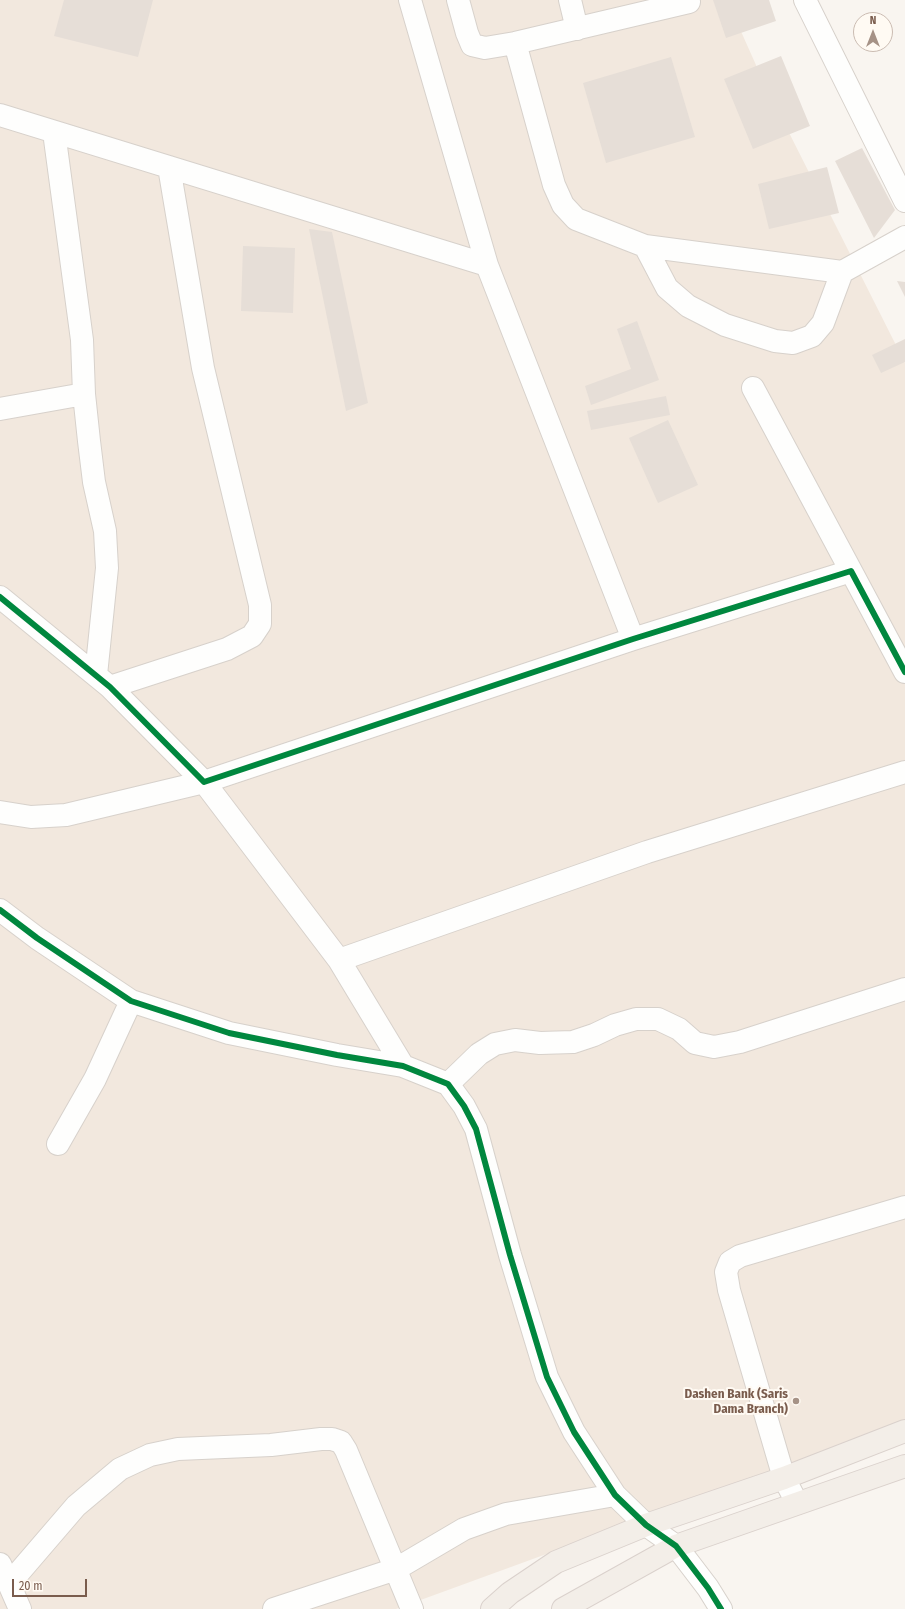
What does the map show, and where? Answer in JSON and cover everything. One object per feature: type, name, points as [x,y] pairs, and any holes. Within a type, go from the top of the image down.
[{"type":"main road","points":[[492,1609],[510,1593],[556,1562],[646,1525],[784,1478],[905,1431]]},
{"type":"main road","points":[[563,1609],[676,1546],[905,1466]]},
{"type":"street","points":[[410,0],[487,265],[633,638]]},
{"type":"street","points":[[458,0],[467,34],[472,45],[485,48],[515,43],[689,2]]},
{"type":"street","points":[[570,0],[577,29]]},
{"type":"street","points":[[805,0],[905,200]]},
{"type":"street","points":[[515,43],[554,185],[563,205],[576,219],[645,246],[842,272],[905,237]]},
{"type":"street","points":[[0,115],[487,265]]},
{"type":"street","points":[[54,132],[82,340],[84,394],[94,482],[105,531],[107,568],[103,681]]},
{"type":"street","points":[[103,681],[227,649],[252,636],[260,624],[260,605],[203,368],[169,167]]},
{"type":"street","points":[[645,246],[668,288],[688,306],[725,325],[775,341],[793,343],[812,336],[823,323],[842,272]]},
{"type":"street","points":[[753,388],[905,672]]},
{"type":"street","points":[[0,409],[84,394]]},
{"type":"street","points":[[0,812],[31,817],[66,815],[204,782],[633,638],[851,571]]},
{"type":"street","points":[[0,597],[103,681],[204,782],[339,960],[403,1066]]},
{"type":"street","points":[[339,960],[647,852],[905,772]]},
{"type":"street","points":[[0,910],[37,938],[130,1001],[229,1033],[337,1055],[403,1066],[448,1084],[464,1106],[476,1129],[510,1255],[547,1377],[574,1432],[615,1495],[646,1525],[676,1546],[708,1588],[721,1609]]},
{"type":"street","points":[[448,1084],[479,1054],[495,1044],[515,1040],[540,1043],[573,1042],[594,1035],[615,1025],[636,1019],[658,1018],[679,1028],[695,1043],[714,1047],[740,1042],[905,989]]},
{"type":"street","points":[[58,1144],[95,1079],[130,1001]]},
{"type":"street","points":[[797,1503],[784,1478],[729,1290],[726,1272],[730,1262],[740,1256],[905,1207]]},
{"type":"street","points":[[9,1584],[76,1506],[120,1468],[150,1455],[178,1448],[271,1445],[321,1438],[332,1438],[341,1442],[346,1450],[412,1609]]},
{"type":"street","points":[[274,1609],[396,1569],[464,1528],[506,1514],[615,1495]]},
{"type":"street","points":[[0,1564],[20,1609]]},
{"type":"shaded area","points":[[0,0],[727,0],[764,83],[905,363],[905,1423],[396,1609],[0,1609]]},
{"type":"building","points":[[64,0],[153,0],[138,57],[54,36]]},
{"type":"building","points":[[713,0],[769,0],[776,21],[726,38]]},
{"type":"building","points":[[781,56],[810,126],[753,149],[724,79]]},
{"type":"building","points":[[671,57],[695,137],[606,163],[583,83]]},
{"type":"building","points":[[862,148],[895,210],[874,238],[835,161]]},
{"type":"building","points":[[827,167],[839,213],[769,229],[758,184]]},
{"type":"building","points":[[309,229],[332,232],[368,403],[346,411]]},
{"type":"building","points":[[243,246],[295,248],[293,313],[241,311]]},
{"type":"building","points":[[897,281],[905,282],[905,297]]},
{"type":"building","points":[[637,321],[659,380],[591,405],[585,386],[631,369],[617,329]]},
{"type":"building","points":[[905,339],[905,362],[881,373],[872,355]]},
{"type":"building","points":[[666,396],[670,415],[591,430],[587,411]]},
{"type":"building","points":[[668,420],[698,485],[658,503],[629,438]]},
{"type":"cycle path","points":[[0,597],[110,687],[204,782],[633,639],[851,571],[905,672]]},
{"type":"cycle path","points":[[0,910],[37,938],[131,1001],[229,1033],[337,1055],[403,1066],[448,1084],[464,1106],[476,1129],[510,1255],[547,1377],[574,1432],[615,1495],[646,1525],[676,1546],[708,1588],[721,1609]]},
{"type":"place","name":"Dashen Bank (Saris Dama Branch)","points":[[796,1401]]}]
